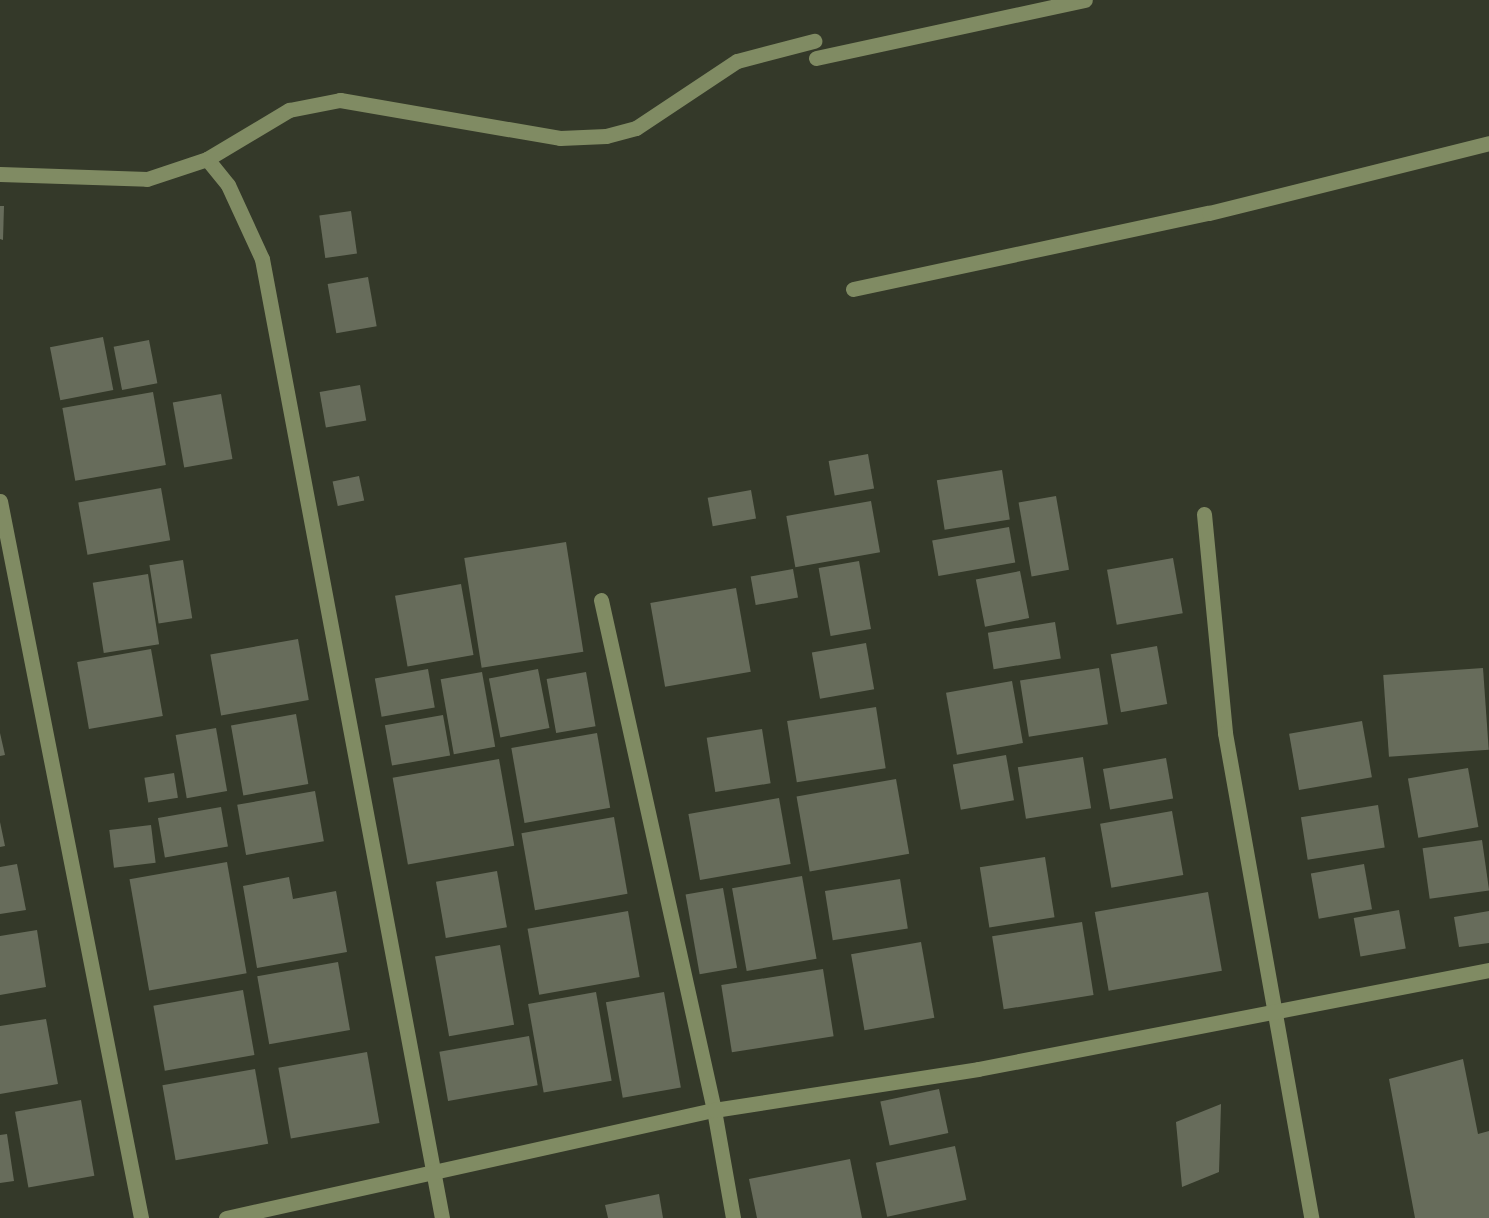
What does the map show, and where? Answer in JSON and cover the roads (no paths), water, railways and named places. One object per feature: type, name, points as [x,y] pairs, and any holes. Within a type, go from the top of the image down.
[{"type":"street","points":[[816,58],[1085,0]]},
{"type":"street","points":[[0,174],[147,179],[207,159],[289,110],[340,100],[560,138],[606,136],[636,128],[736,61],[814,41]]},
{"type":"street","points":[[853,289],[1209,213],[1489,143]]},
{"type":"street","points":[[207,159],[228,185],[262,259],[442,1218]]},
{"type":"street","points":[[0,501],[141,1218]]},
{"type":"street","points":[[1204,514],[1225,733],[1311,1218]]},
{"type":"street","points":[[601,600],[714,1110],[733,1218]]},
{"type":"street","points":[[226,1218],[433,1170],[714,1110],[978,1069],[1489,970]]}]
